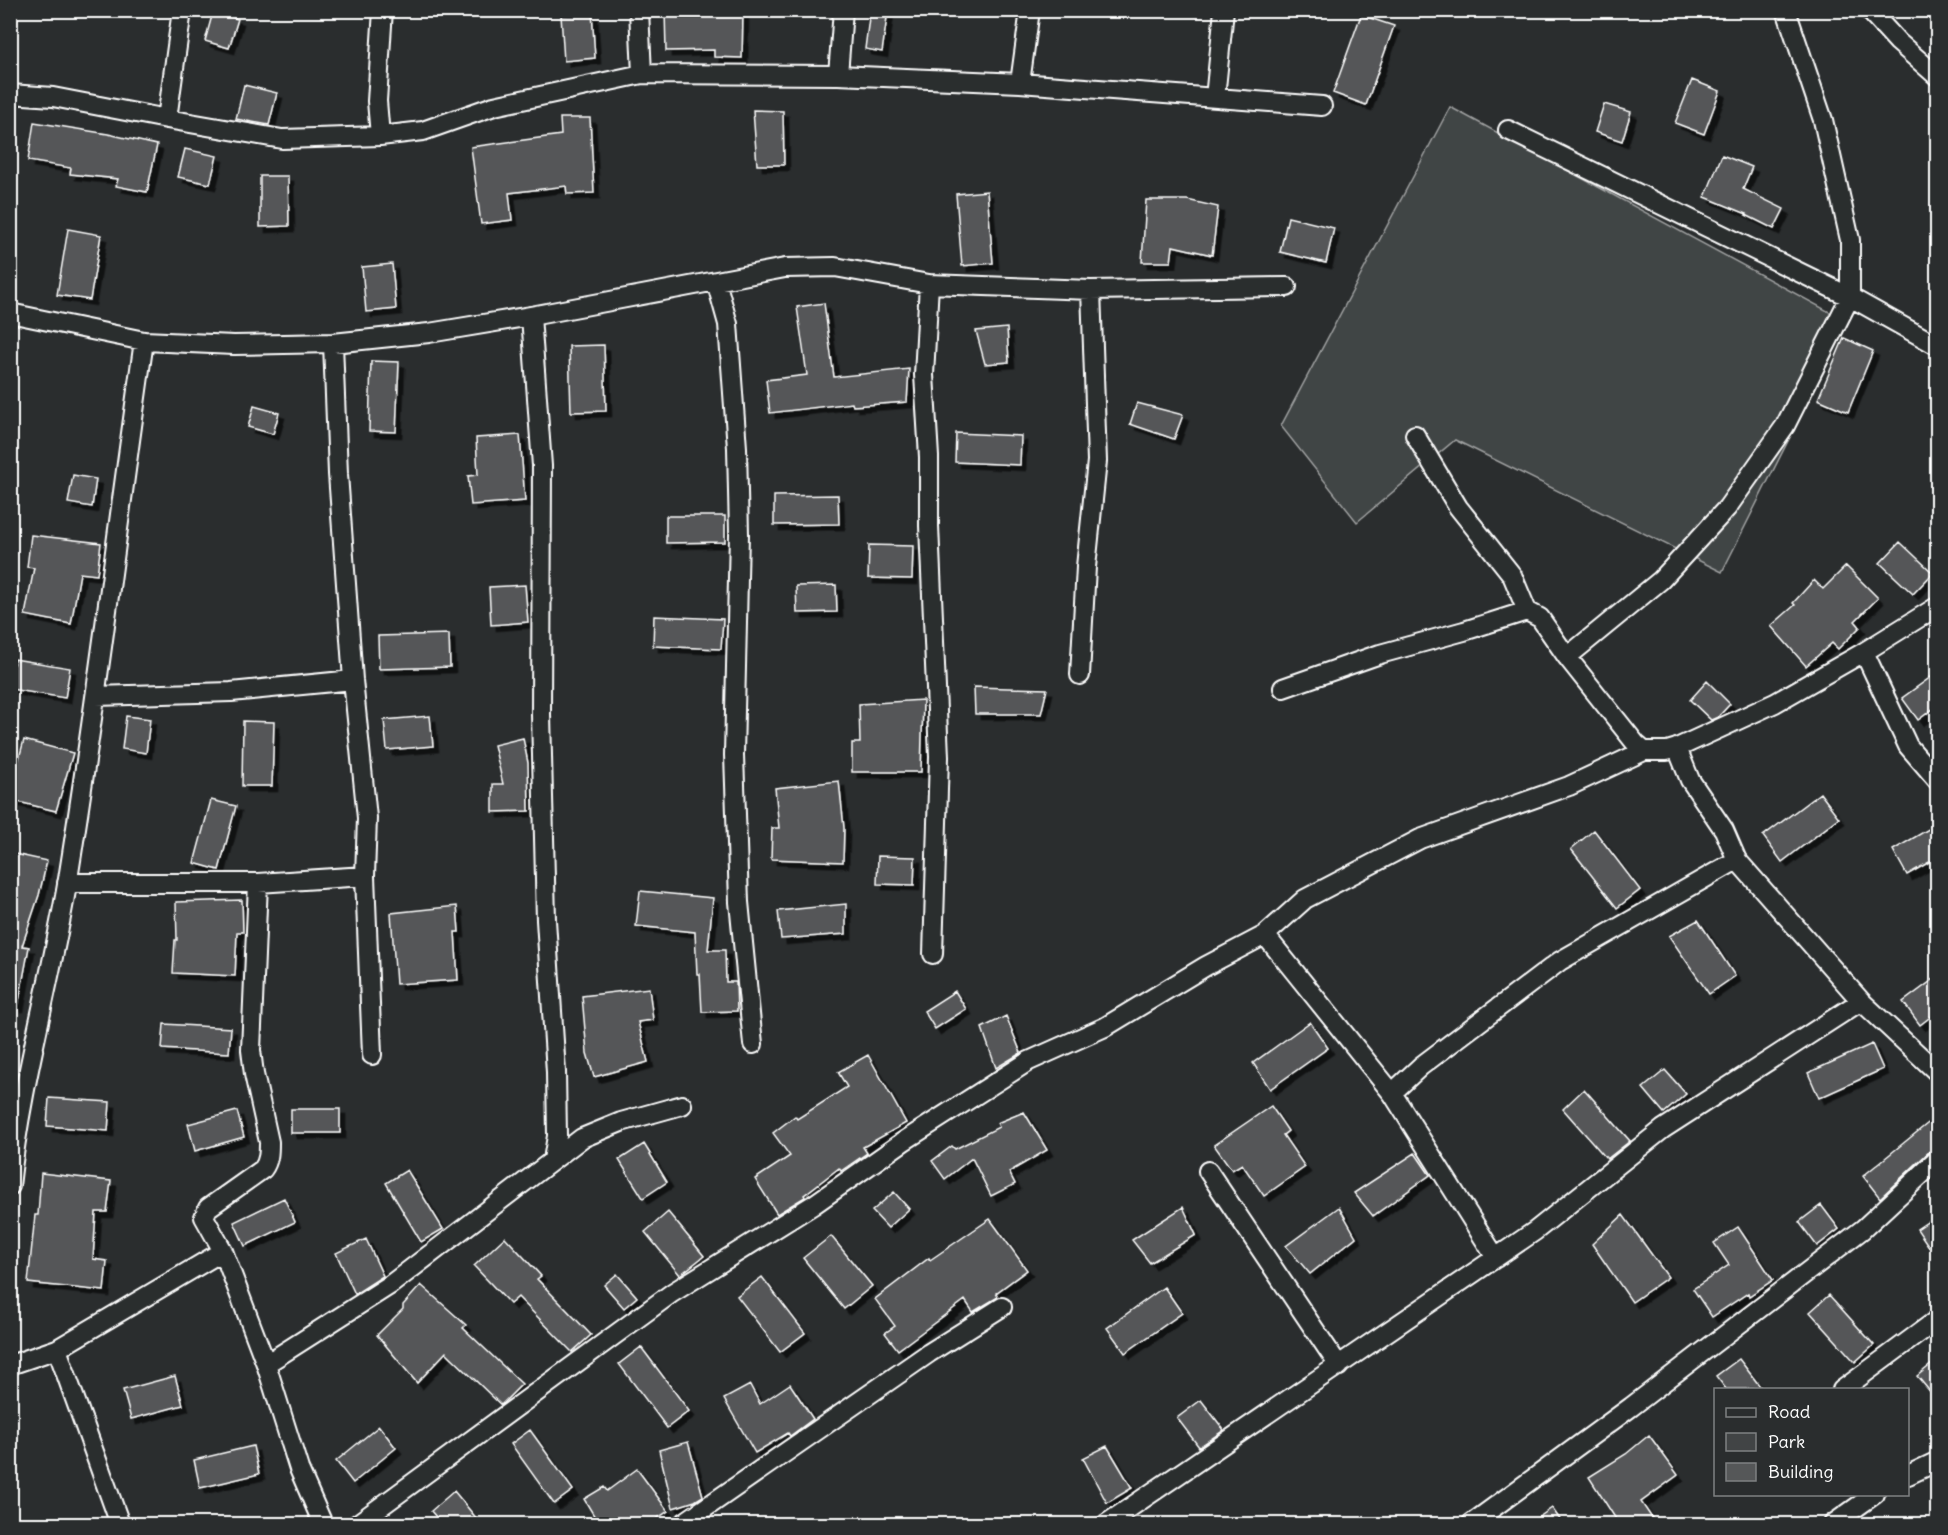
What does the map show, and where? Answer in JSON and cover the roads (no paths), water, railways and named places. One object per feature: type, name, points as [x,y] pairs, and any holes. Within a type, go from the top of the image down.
[{"type":"street","points":[[167,119],[182,10]]},
{"type":"street","points":[[380,136],[377,101],[383,10]]},
{"type":"street","points":[[639,10],[642,74]]},
{"type":"street","points":[[838,75],[843,10]]},
{"type":"street","points":[[1020,83],[1030,10]]},
{"type":"street","points":[[1215,98],[1224,10]]},
{"type":"street","points":[[1567,657],[1661,580],[1727,508],[1785,426],[1850,297],[1850,240],[1823,120],[1786,10]]},
{"type":"street","points":[[1869,10],[1898,42],[1938,77]]},
{"type":"street","points":[[10,94],[53,97],[282,139],[380,136],[423,131],[494,106],[642,74],[838,75],[1020,83],[1322,106]]},
{"type":"street","points":[[1508,130],[1850,297],[1938,346]]},
{"type":"street","points":[[10,313],[144,341],[234,345],[333,343],[429,333],[785,268],[835,267],[929,284],[1091,290],[1287,286]]},
{"type":"street","points":[[716,281],[728,324],[737,448],[739,534],[734,755],[738,902],[753,1044]]},
{"type":"street","points":[[929,284],[924,375],[939,757],[933,954]]},
{"type":"street","points":[[1080,675],[1086,567],[1097,461],[1091,290]]},
{"type":"street","points":[[531,316],[542,466],[541,714],[546,920],[556,1082],[557,1136],[553,1160]]},
{"type":"street","points":[[10,1186],[15,1137],[67,883],[96,696],[116,530],[144,341]]},
{"type":"street","points":[[333,343],[338,474],[353,680],[367,818],[365,876],[372,1055]]},
{"type":"street","points":[[1415,435],[1458,507],[1512,575],[1527,611],[1540,618],[1567,657],[1644,751]]},
{"type":"street","points":[[357,1524],[672,1293],[813,1205],[904,1141],[1029,1061],[1105,1027],[1206,966],[1265,935],[1305,899],[1420,839],[1569,786],[1644,751],[1667,751],[1677,748],[1775,703],[1938,606]]},
{"type":"street","points":[[1283,688],[1380,654],[1527,611]]},
{"type":"street","points":[[1864,652],[1908,746],[1938,781]]},
{"type":"street","points":[[96,696],[231,692],[353,680]]},
{"type":"street","points":[[1677,748],[1690,780],[1724,830],[1737,860],[1861,1001],[1938,1073]]},
{"type":"street","points":[[1392,1093],[1421,1066],[1560,961],[1737,860]]},
{"type":"street","points":[[67,883],[258,883],[365,876]]},
{"type":"street","points":[[258,883],[250,1050],[269,1142],[269,1153],[267,1164],[263,1169],[208,1208],[204,1217],[223,1251],[266,1364],[299,1469],[323,1524]]},
{"type":"street","points":[[1265,935],[1392,1093],[1496,1258]]},
{"type":"street","points":[[1106,1524],[1535,1231],[1663,1129],[1861,1001]]},
{"type":"street","points":[[266,1364],[390,1285],[582,1138],[621,1122],[682,1105]]},
{"type":"street","points":[[1471,1524],[1631,1407],[1863,1229],[1938,1159]]},
{"type":"street","points":[[1208,1171],[1339,1366]]},
{"type":"street","points":[[10,1365],[57,1349],[223,1251]]},
{"type":"street","points":[[682,1524],[929,1353],[1002,1308]]},
{"type":"street","points":[[1843,1388],[1938,1320]]},
{"type":"street","points":[[57,1349],[120,1524]]},
{"type":"street","points":[[1909,1475],[1938,1461]]},
{"type":"street","points":[[1833,1524],[1872,1496]]}]
